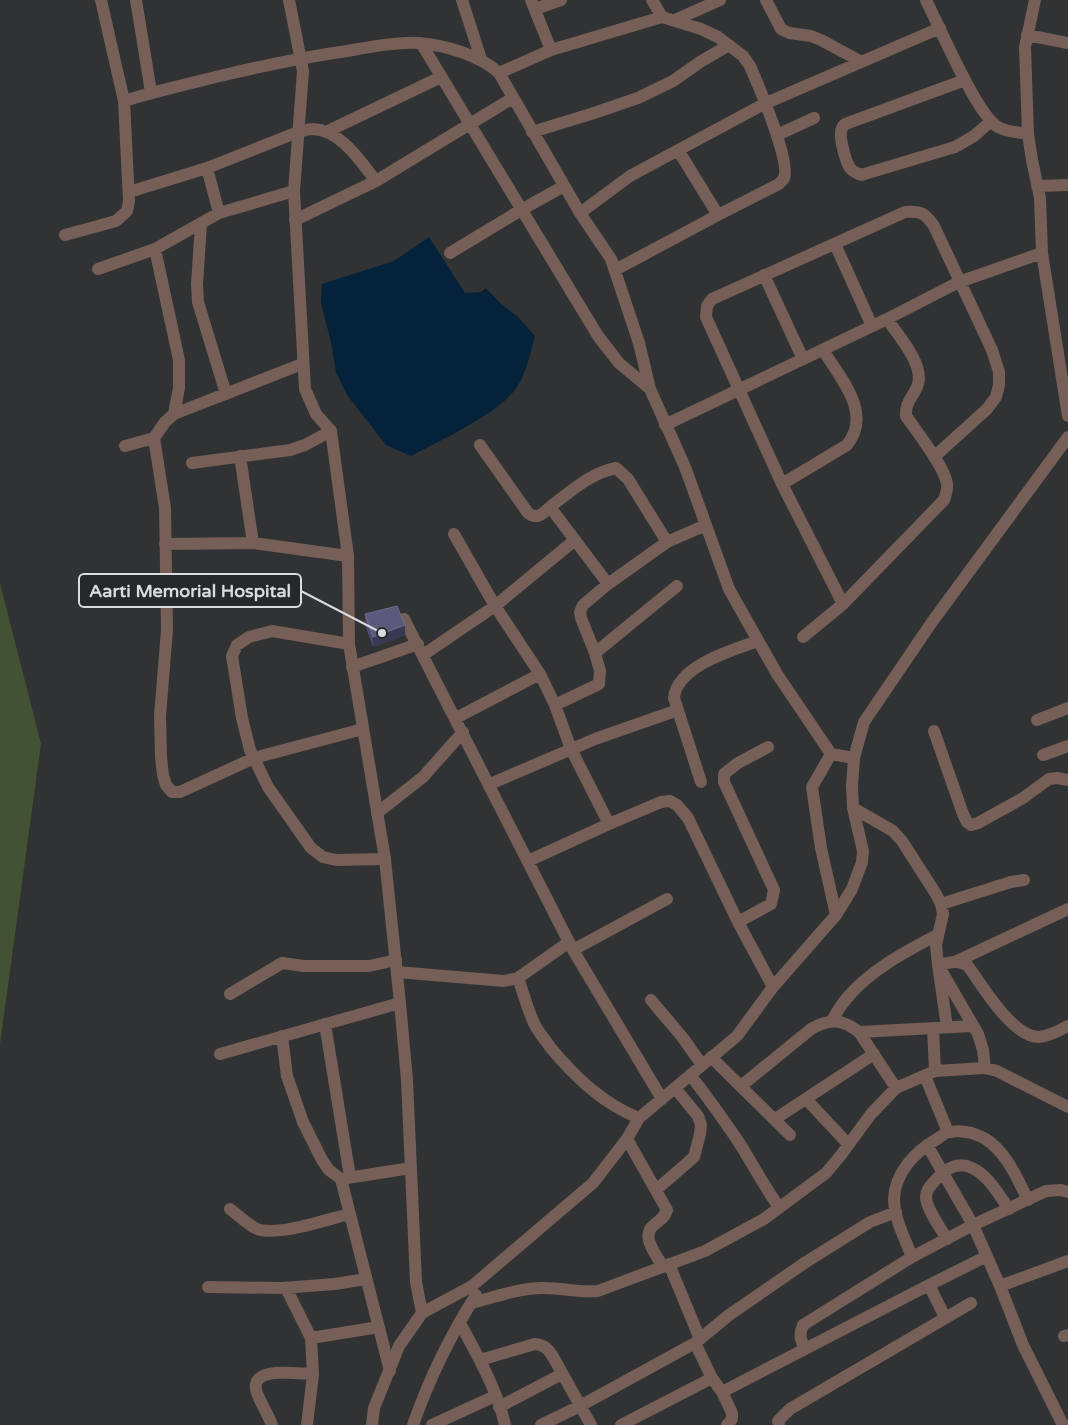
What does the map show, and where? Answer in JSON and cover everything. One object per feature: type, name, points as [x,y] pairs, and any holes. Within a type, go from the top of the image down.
[{"type":"street","points":[[65,235],[116,220],[127,211],[129,192],[124,101],[101,0]]},
{"type":"street","points":[[136,0],[151,92]]},
{"type":"street","points":[[289,0],[303,71],[294,191],[302,364],[305,389],[316,414],[331,431],[348,556],[349,644],[385,859],[400,1003],[407,1080],[416,1282],[422,1313]]},
{"type":"street","points":[[462,0],[481,59]]},
{"type":"street","points":[[551,50],[533,5],[562,0]]},
{"type":"street","points":[[652,0],[662,17]]},
{"type":"street","points":[[675,20],[720,0]]},
{"type":"street","points":[[766,0],[780,29],[789,33],[811,36],[821,40],[860,61]]},
{"type":"street","points":[[926,0],[965,80],[990,122],[999,128],[1028,134]]},
{"type":"street","points":[[1035,0],[1025,47],[1028,134],[1040,198],[1042,253],[1068,416]]},
{"type":"street","points":[[499,73],[551,50],[662,17],[702,29],[718,37],[743,56],[750,66],[777,135],[785,169],[784,178],[779,184],[718,214],[615,270]]},
{"type":"street","points":[[580,213],[630,176],[764,104],[940,28]]},
{"type":"street","points":[[1027,35],[1068,43]]},
{"type":"street","points":[[124,101],[151,92],[300,58],[396,44],[421,43],[464,53],[481,59],[499,73],[580,213],[611,259],[639,343],[650,389],[686,466],[729,590],[777,674],[831,754],[854,758]]},
{"type":"street","points":[[421,43],[521,210],[610,353],[619,364],[650,389]]},
{"type":"street","points":[[532,132],[638,98],[673,81],[729,45]]},
{"type":"street","points":[[326,132],[441,77]]},
{"type":"street","points":[[965,80],[848,122],[842,126],[842,144],[849,167],[861,175],[955,147],[974,136],[990,122]]},
{"type":"street","points":[[295,220],[376,181],[513,98]]},
{"type":"street","points":[[777,135],[814,118]]},
{"type":"street","points":[[129,192],[207,168],[298,132],[313,129],[326,132],[341,141],[376,181]]},
{"type":"street","points":[[678,150],[718,214]]},
{"type":"street","points":[[207,168],[219,213]]},
{"type":"street","points":[[1037,186],[1068,185]]},
{"type":"street","points":[[450,253],[564,186]]},
{"type":"street","points":[[98,269],[155,249],[219,213],[294,191]]},
{"type":"street","points":[[843,604],[782,484],[706,317],[707,306],[712,299],[764,275],[905,212],[918,211],[928,218],[934,226],[992,350],[999,372],[999,385],[996,397],[987,409],[934,457]]},
{"type":"street","points":[[202,224],[197,284],[198,302],[226,394]]},
{"type":"street","points":[[836,244],[872,326]]},
{"type":"street","points":[[155,249],[179,360],[179,388],[174,414]]},
{"type":"street","points":[[666,424],[887,319],[959,282],[1042,253]]},
{"type":"street","points":[[764,275],[803,359]]},
{"type":"street","points":[[804,637],[843,604],[944,500],[948,492],[943,471],[906,416],[906,408],[918,384],[918,366],[887,319]]},
{"type":"street","points":[[782,484],[847,445],[854,436],[858,413],[854,402],[823,350]]},
{"type":"street","points":[[125,446],[154,438],[165,422],[174,414],[302,364]]},
{"type":"street","points":[[192,463],[290,450],[305,445],[331,431]]},
{"type":"street","points":[[372,1425],[374,1408],[400,1346],[422,1313],[472,1286],[593,1183],[627,1139],[639,1118],[737,1036],[774,987],[836,915],[852,889],[862,862],[863,851],[854,808],[852,786],[854,758],[864,722],[932,622],[1068,436]]},
{"type":"street","points":[[154,438],[165,508],[167,630],[160,716],[161,757],[166,785],[172,792],[180,792],[254,758],[363,729]]},
{"type":"street","points":[[480,445],[528,513],[533,517],[539,516],[598,473],[616,468],[628,479],[666,542]]},
{"type":"street","points":[[240,456],[252,543]]},
{"type":"street","points":[[550,507],[608,584]]},
{"type":"street","points":[[555,705],[599,684],[600,672],[595,653],[580,612],[587,601],[666,542],[706,525]]},
{"type":"street","points":[[454,534],[496,606],[540,674],[555,705],[571,749],[609,824]]},
{"type":"street","points":[[352,666],[420,650],[496,606],[575,540]]},
{"type":"street","points":[[165,544],[252,543],[348,556]]},
{"type":"street","points":[[595,653],[677,586]]},
{"type":"street","points":[[404,619],[490,784],[571,946],[662,1099]]},
{"type":"street","points":[[349,644],[272,631],[249,637],[237,645],[232,656],[242,718],[254,758],[268,787],[312,848],[323,857],[336,860],[385,859]]},
{"type":"street","points":[[701,782],[674,698],[675,689],[683,677],[709,660],[758,641]]},
{"type":"street","points":[[456,718],[540,674]]},
{"type":"street","points":[[1037,720],[1068,708]]},
{"type":"street","points":[[490,784],[595,739],[678,710]]},
{"type":"street","points":[[934,731],[963,814],[971,825],[1023,798],[1049,779],[1068,780]]},
{"type":"street","points":[[377,813],[423,777],[463,732]]},
{"type":"street","points":[[1043,755],[1068,746]]},
{"type":"street","points":[[738,922],[771,904],[774,890],[724,782],[724,774],[738,762],[768,747]]},
{"type":"street","points":[[831,754],[812,787],[821,848],[836,915]]},
{"type":"street","points":[[528,861],[661,802],[670,801],[677,805],[688,818],[738,922],[774,987]]},
{"type":"street","points":[[854,808],[893,831],[902,841],[942,904],[943,914],[937,936],[936,954],[947,1027]]},
{"type":"street","points":[[942,904],[1024,880]]},
{"type":"street","points":[[230,994],[282,963],[304,966],[396,966],[492,981],[518,978],[571,946],[667,899]]},
{"type":"street","points":[[938,966],[954,962],[1068,909]]},
{"type":"street","points":[[832,1021],[846,998],[870,976],[894,959],[937,936]]},
{"type":"street","points":[[954,962],[964,962],[1007,1018],[1025,1032],[1036,1037],[1045,1036],[1068,1026]]},
{"type":"street","points":[[938,966],[973,1026],[983,1050],[985,1068]]},
{"type":"street","points":[[518,978],[533,1021],[540,1034],[567,1067],[579,1080],[611,1104],[623,1112],[639,1118]]},
{"type":"street","points":[[651,1000],[683,1038],[707,1061],[741,1086],[790,1136]]},
{"type":"street","points":[[220,1054],[400,1003]]},
{"type":"street","points":[[741,1086],[811,1029],[823,1022],[832,1021],[852,1026],[859,1032],[896,1088]]},
{"type":"street","points":[[325,1024],[350,1214],[390,1371]]},
{"type":"street","points":[[859,1032],[973,1026]]},
{"type":"street","points":[[932,1028],[930,1073],[948,1132]]},
{"type":"street","points":[[282,1036],[287,1076],[303,1122],[329,1170],[345,1178],[411,1168]]},
{"type":"street","points":[[775,1120],[874,1054]]},
{"type":"street","points":[[472,1302],[535,1288],[598,1291],[705,1251],[757,1223],[826,1173],[871,1114],[896,1088],[930,1073],[985,1068],[997,1071],[1068,1107]]},
{"type":"street","points":[[690,1075],[707,1096],[779,1207]]},
{"type":"street","points":[[656,1190],[694,1157],[700,1134],[701,1125],[698,1116],[675,1088]]},
{"type":"street","points":[[806,1099],[848,1144]]},
{"type":"street","points":[[912,1257],[896,1212],[895,1187],[913,1157],[927,1145],[948,1132],[975,1134],[991,1143],[1008,1163],[1028,1200]]},
{"type":"street","points":[[627,1139],[667,1210],[666,1216],[649,1228],[647,1232],[648,1238],[666,1265],[712,1378],[722,1392],[732,1413],[732,1419],[727,1425]]},
{"type":"street","points":[[927,1145],[973,1225],[1023,1345],[1063,1425]]},
{"type":"street","points":[[947,1239],[928,1206],[926,1198],[928,1189],[942,1172],[948,1168],[958,1165],[971,1167],[986,1178],[1008,1209]]},
{"type":"street","points":[[805,1349],[799,1334],[803,1325],[912,1257],[973,1225],[1046,1191],[1068,1192]]},
{"type":"street","points":[[230,1209],[256,1228],[275,1231],[288,1230],[350,1214]]},
{"type":"street","points":[[541,1425],[580,1406],[697,1341],[806,1262],[870,1222],[896,1212]]},
{"type":"street","points":[[722,1392],[987,1256]]},
{"type":"street","points":[[1000,1286],[1068,1261]]},
{"type":"street","points":[[413,1425],[437,1364],[494,1267]]},
{"type":"street","points":[[208,1287],[286,1288],[335,1284],[366,1279]]},
{"type":"street","points":[[929,1285],[945,1317]]},
{"type":"street","points":[[286,1288],[311,1338],[313,1374],[307,1425]]},
{"type":"street","points":[[776,1424],[790,1409],[971,1303]]},
{"type":"street","points":[[460,1323],[480,1360],[501,1410],[516,1425]]},
{"type":"street","points":[[311,1338],[379,1327]]},
{"type":"street","points":[[480,1360],[535,1344],[542,1345],[548,1349],[591,1425]]},
{"type":"street","points":[[272,1425],[256,1391],[256,1383],[259,1377],[274,1373],[313,1374]]},
{"type":"street","points":[[432,1425],[501,1410],[562,1374]]},
{"type":"street","points":[[621,1425],[712,1378]]},
{"type":"green space","points":[[0,583],[41,744],[0,1044]]},
{"type":"water","points":[[429,237],[465,293],[481,292],[486,288],[500,303],[518,317],[535,336],[523,375],[509,397],[468,426],[411,456],[386,445],[347,395],[336,372],[321,303],[322,284],[394,261]]},
{"type":"building","points":[[397,606],[405,625],[373,637],[365,614]]},
{"type":"place","name":"Aarti Memorial Hospital","points":[[382,633]]}]
